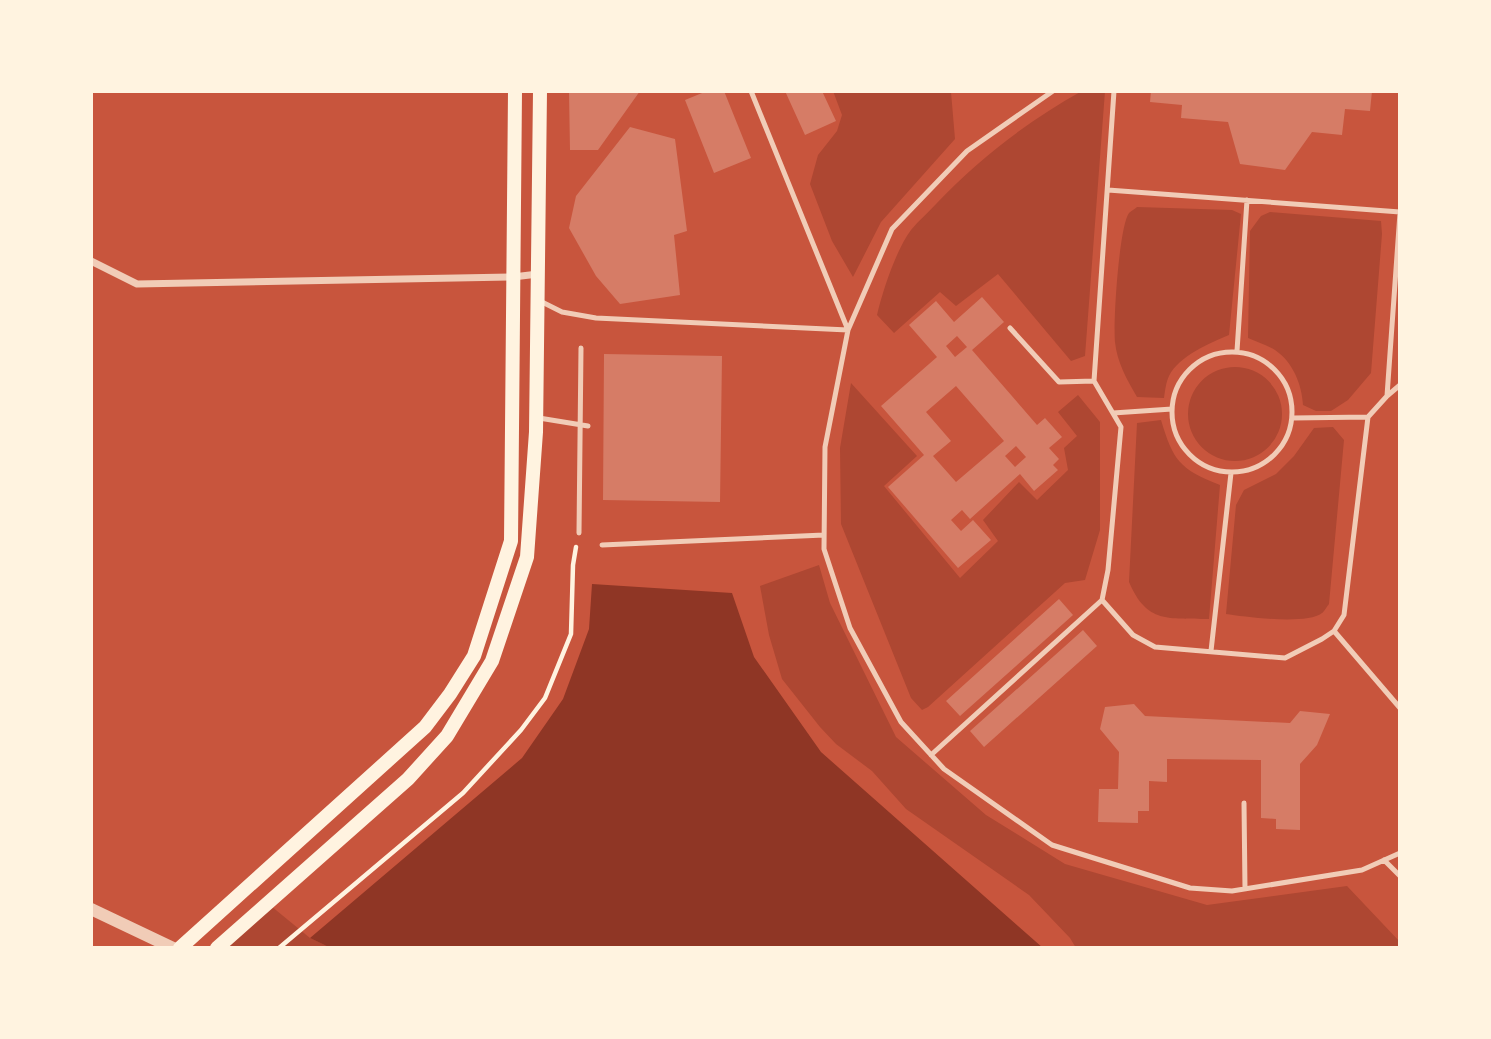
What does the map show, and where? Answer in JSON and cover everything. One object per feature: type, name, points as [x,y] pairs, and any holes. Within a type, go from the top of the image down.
[{"type":"main road","points":[[180,948],[425,727],[474,656],[512,541],[515,91]]},
{"type":"main road","points":[[217,948],[408,779],[447,736],[492,662],[527,557],[536,418],[540,91]]},
{"type":"street","points":[[91,261],[137,284],[538,274]]},
{"type":"street","points":[[91,909],[173,948]]},
{"type":"lane","points":[[751,91],[848,330]]},
{"type":"lane","points":[[1053,91],[967,151],[892,229],[848,330],[825,447],[824,549],[849,628],[901,722],[944,769],[1052,845],[1191,888],[1232,891],[1362,870],[1400,853]]},
{"type":"lane","points":[[931,755],[1102,600],[1108,570],[1121,427],[1094,381],[1114,91]]},
{"type":"lane","points":[[1108,190],[1400,212],[1387,396]]},
{"type":"lane","points":[[1237,351],[1247,200]]},
{"type":"lane","points":[[538,300],[562,312],[596,318],[848,330]]},
{"type":"lane","points":[[1010,328],[1059,382],[1094,381]]},
{"type":"lane","points":[[579,533],[578,424],[581,348]]},
{"type":"lane","points":[[1237,351],[1255,356],[1272,366],[1284,381],[1292,399],[1293,418],[1288,437],[1277,454],[1260,467],[1240,473],[1219,471],[1199,463],[1184,449],[1174,430],[1172,409],[1175,390],[1185,373],[1200,361],[1217,353],[1237,351]]},
{"type":"lane","points":[[1102,600],[1133,635],[1155,647],[1286,657],[1334,631],[1344,615],[1368,417],[1400,385]]},
{"type":"lane","points":[[1113,413],[1172,409]]},
{"type":"lane","points":[[1293,418],[1368,417]]},
{"type":"lane","points":[[536,418],[588,426]]},
{"type":"lane","points":[[1210,651],[1231,472]]},
{"type":"lane","points":[[602,545],[824,535]]},
{"type":"lane","points":[[1334,631],[1400,708]]},
{"type":"lane","points":[[1244,803],[1245,889]]},
{"type":"lane","points":[[1384,860],[1400,876]]},
{"type":"path","points":[[279,948],[463,793],[521,730],[545,698],[571,634],[573,565]]},
{"type":"shaded area","points":[[833,91],[951,92],[955,139],[881,222],[853,277],[832,241],[810,184],[818,155],[837,131],[842,115]]},
{"type":"shaded area","points":[[1082,91],[1105,91],[1085,356],[1071,361],[998,274],[956,306],[940,292],[894,333],[877,315],[895,259],[911,230],[953,186],[988,156],[1024,128]]},
{"type":"shaded area","points":[[1137,207],[1232,210],[1241,214],[1229,335],[1180,362],[1169,376],[1164,398],[1137,397],[1120,364],[1115,342],[1122,236],[1129,213]]},
{"type":"shaded area","points":[[1270,212],[1381,221],[1371,373],[1348,400],[1331,411],[1316,411],[1303,405],[1301,390],[1292,367],[1275,350],[1248,338],[1250,231],[1261,216]]},
{"type":"shaded area","points":[[1235,367],[1253,370],[1268,381],[1279,396],[1282,414],[1279,432],[1268,447],[1253,458],[1235,461],[1217,458],[1202,447],[1191,432],[1188,414],[1191,396],[1202,381],[1217,370]]},
{"type":"shaded area","points":[[851,383],[917,456],[884,486],[960,578],[998,541],[983,520],[1019,482],[1037,500],[1068,470],[1064,448],[1077,436],[1058,412],[1078,395],[1100,422],[1100,530],[1085,580],[1065,583],[922,710],[911,698],[841,524],[840,448]]},
{"type":"shaded area","points":[[1161,420],[1174,454],[1180,462],[1195,474],[1220,485],[1209,619],[1170,618],[1151,612],[1136,596],[1129,582],[1137,423]]},
{"type":"shaded area","points":[[1333,427],[1344,440],[1329,604],[1322,613],[1303,619],[1226,614],[1236,505],[1244,490],[1276,474],[1294,456],[1314,428]]},
{"type":"shaded area","points":[[819,565],[830,603],[896,737],[986,815],[1065,864],[1207,905],[1347,886],[1400,942],[1400,948],[1076,948],[1070,938],[1029,895],[906,809],[872,771],[836,744],[782,679],[769,635],[760,586]]},
{"type":"shaded area","points":[[592,584],[732,593],[754,657],[821,752],[1043,948],[331,948],[310,938],[522,758],[563,699],[589,629]]},
{"type":"shaded area","points":[[271,906],[310,938],[325,945],[372,948],[219,948]]},
{"type":"building","points":[[569,91],[640,91],[598,150],[570,150]]},
{"type":"building","points":[[707,91],[724,91],[751,158],[714,173],[685,100]]},
{"type":"building","points":[[785,91],[822,91],[836,121],[805,135]]},
{"type":"building","points":[[1151,91],[1372,91],[1370,111],[1345,109],[1342,135],[1312,132],[1285,170],[1240,164],[1228,122],[1181,118],[1182,105],[1150,102]]},
{"type":"building","points":[[630,127],[675,139],[687,231],[674,235],[680,295],[620,304],[596,276],[569,228],[576,196]]},
{"type":"building","points":[[982,297],[1004,322],[972,350],[1037,425],[1045,418],[1062,437],[1049,448],[1059,459],[1053,465],[1058,470],[1034,491],[1020,474],[970,519],[962,510],[951,520],[961,531],[973,520],[991,540],[958,568],[888,487],[924,455],[881,406],[937,357],[909,325],[936,301],[954,322]],"holes":[[[957,336],[967,347],[955,357],[946,346]],[[956,386],[1004,441],[956,482],[933,456],[951,441],[926,412]],[[1016,446],[1026,457],[1015,467],[1005,456]]]},
{"type":"building","points":[[604,354],[722,356],[720,502],[603,500]]},
{"type":"building","points":[[1059,599],[1073,615],[960,716],[946,701]]},
{"type":"building","points":[[1083,630],[1097,646],[984,747],[970,731]]},
{"type":"building","points":[[1134,704],[1145,716],[1290,723],[1300,711],[1330,714],[1317,745],[1300,764],[1300,830],[1276,829],[1276,819],[1261,818],[1261,760],[1167,759],[1167,782],[1149,781],[1149,811],[1138,811],[1138,823],[1098,822],[1099,789],[1118,789],[1119,752],[1100,729],[1105,707]]}]
